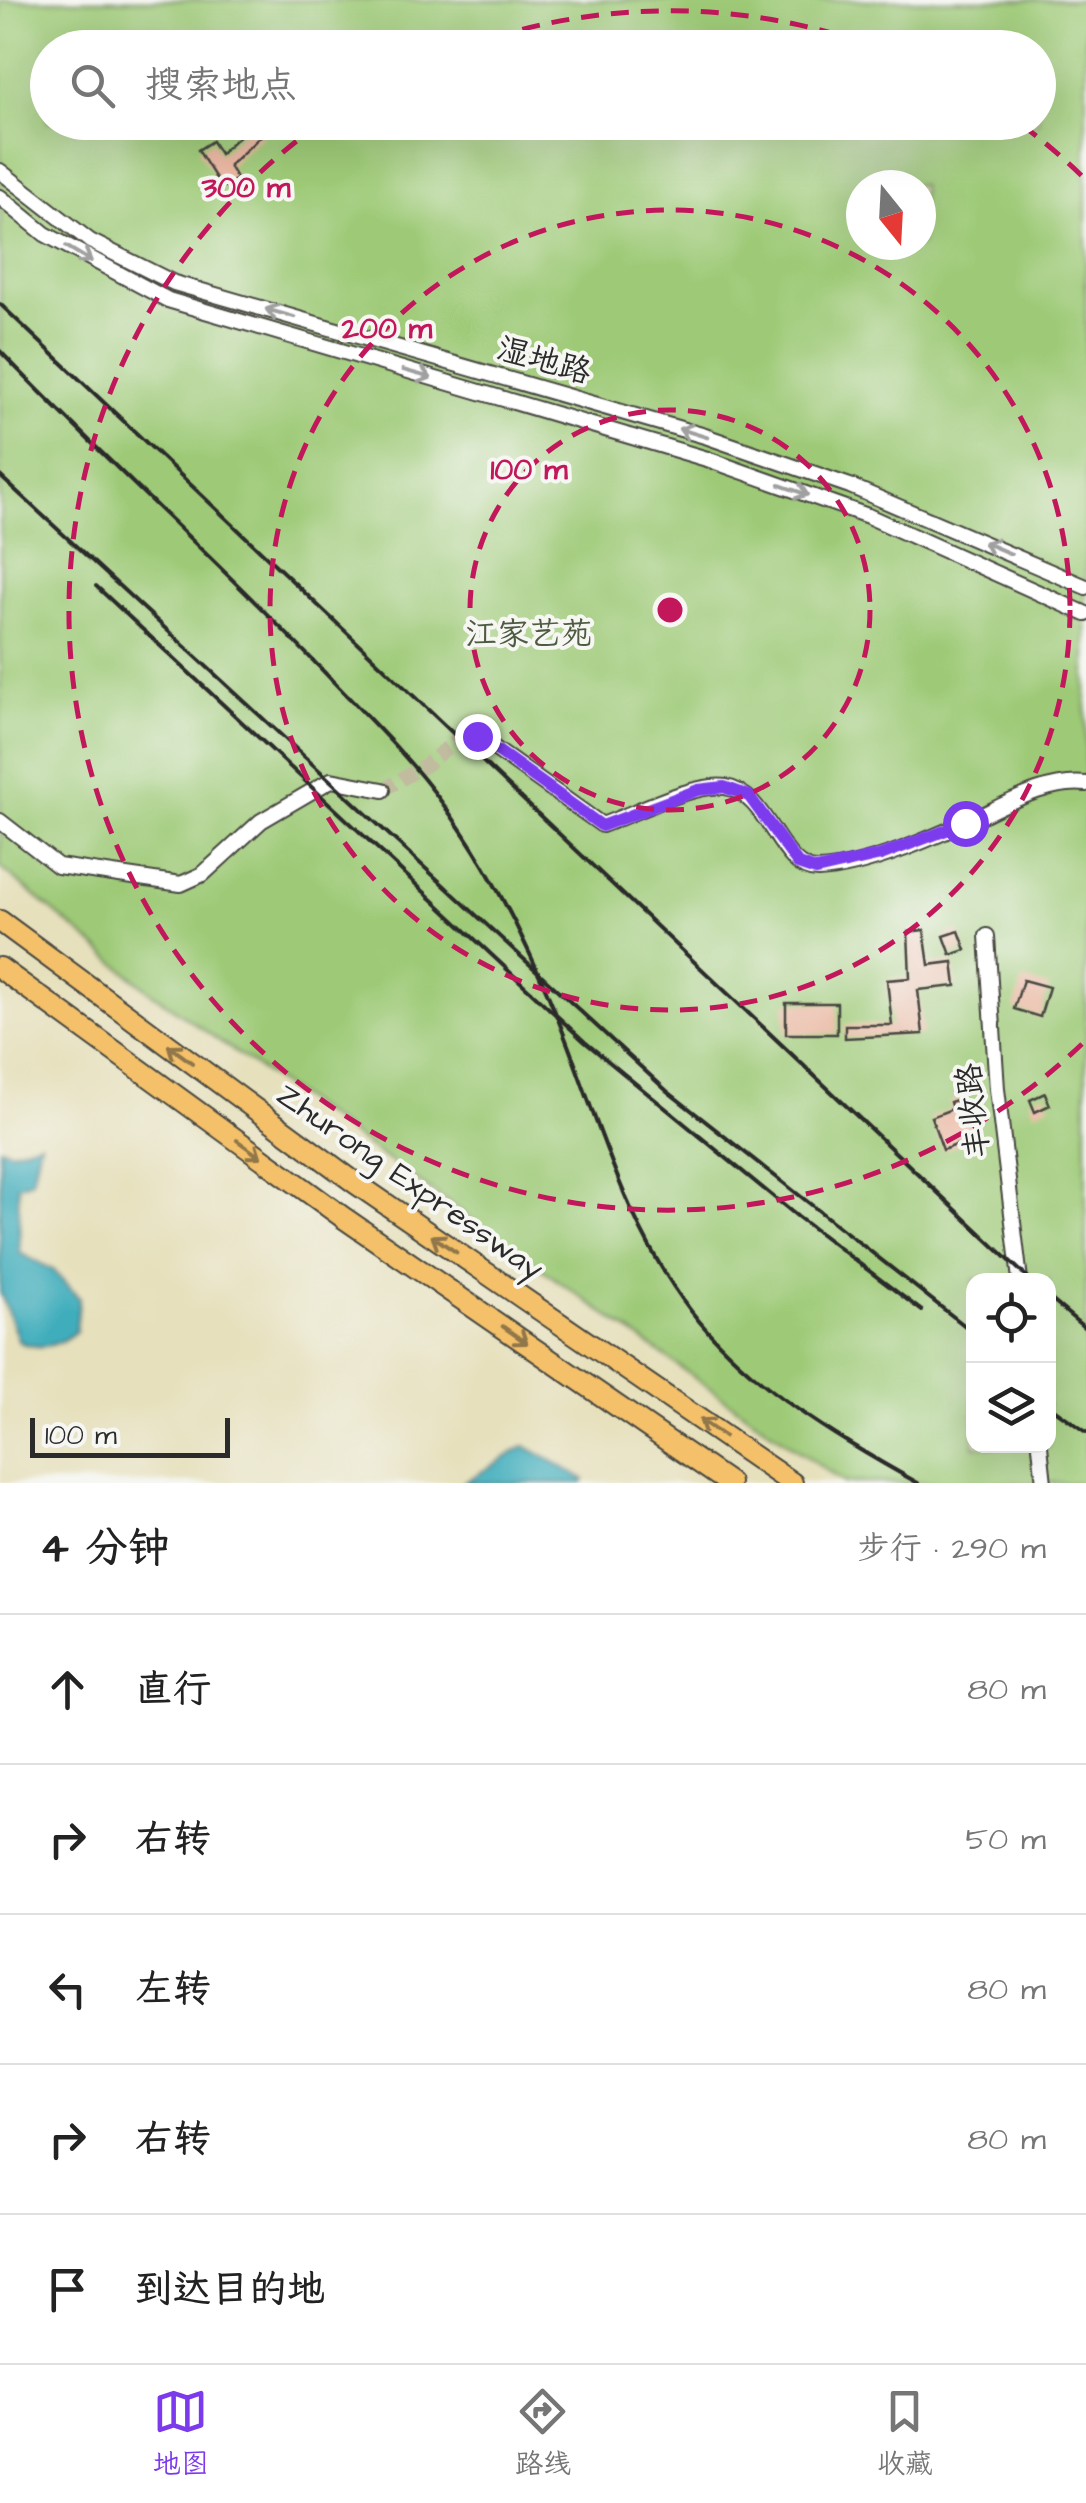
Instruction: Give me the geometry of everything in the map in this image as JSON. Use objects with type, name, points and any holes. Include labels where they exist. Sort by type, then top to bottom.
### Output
[{"type":"highway","name":"Zhurong Expressway","points":[[0,921],[354,1182],[792,1483]]},
{"type":"highway","name":"Zhurong Expressway","points":[[0,968],[344,1218],[729,1483]]},
{"type":"street","name":"湿地路","points":[[0,171],[90,241],[174,282],[705,436],[850,486],[1086,588]]},
{"type":"street","name":"湿地路","points":[[0,197],[45,234],[168,300],[706,459],[868,516],[1086,614]]},
{"type":"street","points":[[464,734],[477,736],[602,826],[698,790],[724,787],[749,796],[798,864],[816,870],[881,855],[1028,794],[1086,784]]},
{"type":"street","points":[[0,821],[58,866],[181,884],[204,874],[262,821],[331,780],[383,790]]},
{"type":"street","name":"丰收路","points":[[987,936],[998,1090],[1019,1273]]},
{"type":"street","points":[[1041,1453],[1044,1483]]},
{"type":"green space","name":"江家艺苑","points":[[0,0],[1086,0],[1086,1483],[844,1483],[153,994],[0,867]]},
{"type":"water","points":[[40,1142],[32,1180],[18,1185],[20,1253],[53,1270],[79,1298],[76,1331],[55,1344],[35,1346],[19,1342],[0,1292],[0,1147],[11,1151]]},
{"type":"water","points":[[525,1446],[584,1479],[583,1483],[463,1483]]},
{"type":"building","points":[[235,140],[257,140],[229,166],[237,179],[222,188],[198,150],[212,141],[220,154]]},
{"type":"building","points":[[924,930],[929,965],[953,962],[956,986],[918,990],[923,1034],[845,1038],[845,1025],[892,1025],[887,980],[910,978],[908,932]]},
{"type":"building","points":[[959,931],[966,950],[951,955],[944,936]]},
{"type":"building","points":[[1023,980],[1049,987],[1040,1017],[1014,1009]]},
{"type":"building","points":[[786,1003],[837,1003],[837,1034],[786,1034]]},
{"type":"building","points":[[1045,1093],[1050,1105],[1035,1112],[1030,1100]]},
{"type":"building","points":[[962,1098],[977,1137],[943,1150],[931,1117],[952,1109],[950,1102]]},
{"type":"tunnel","points":[[383,790],[427,764],[464,734]]},
{"type":"railway","points":[[0,304],[1023,1273]]},
{"type":"railway","points":[[0,351],[287,634],[402,754],[443,804],[514,920],[556,1013],[635,1216],[691,1311],[739,1363],[796,1408],[918,1483]]},
{"type":"railway","points":[[0,476],[667,1091],[966,1327]]},
{"type":"railway","points":[[96,586],[585,1042],[798,1217],[922,1311]]},
{"type":"railway","points":[[1056,1304],[1086,1329]]},
{"type":"railway","points":[[1056,1411],[1086,1432]]},
{"type":"route","points":[[477,736],[602,826],[698,790],[724,787],[749,796],[798,864],[816,870],[881,855],[965,823]]}]
